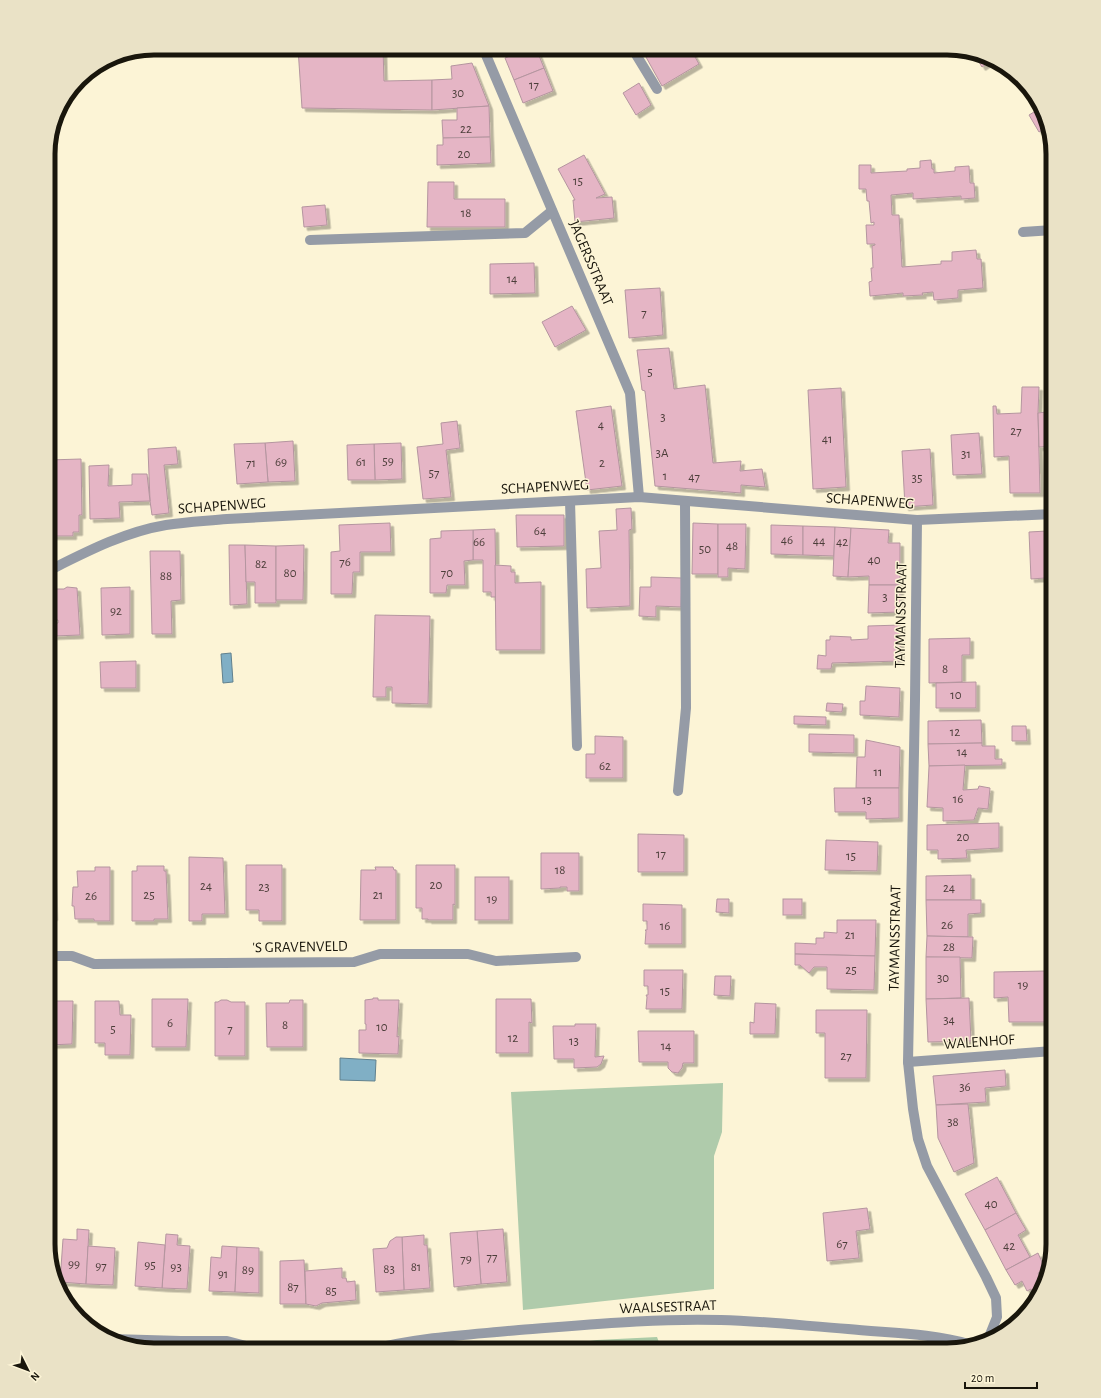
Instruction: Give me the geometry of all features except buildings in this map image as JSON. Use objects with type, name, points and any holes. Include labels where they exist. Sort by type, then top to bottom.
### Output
[{"type":"street","name":"JAGERSSTRAAT","points":[[486,55],[630,392],[639,498]]},
{"type":"street","points":[[636,55],[657,89]]},
{"type":"street","points":[[310,240],[525,233],[552,211]]},
{"type":"street","points":[[1023,232],[1046,230]]},
{"type":"street","name":"SCHAPENWEG","points":[[55,568],[98,546],[125,535],[165,525],[227,519],[639,498],[917,520],[1046,514]]},
{"type":"street","points":[[570,501],[577,746]]},
{"type":"street","points":[[678,791],[686,708],[685,502]]},
{"type":"street","name":"TAYMANSSTRAAT","points":[[917,520],[908,1062],[918,1139],[926,1166],[996,1298],[997,1317],[991,1333]]},
{"type":"street","name":"'S GRAVENVELD","points":[[55,956],[72,956],[94,964],[354,962],[380,954],[468,954],[496,961],[576,957]]},
{"type":"street","name":"WALENHOF","points":[[908,1062],[1046,1052]]},
{"type":"street","name":"WAALSESTRAAT","points":[[396,1343],[448,1336],[569,1326],[683,1320],[762,1322],[922,1336],[961,1342]]},
{"type":"street","points":[[127,1339],[227,1341],[235,1343]]},
{"type":"green space","points":[[723,1083],[722,1132],[714,1156],[714,1289],[523,1310],[511,1092]]},
{"type":"green space","points":[[657,1337],[659,1343],[575,1343],[597,1340]]},
{"type":"water","points":[[231,653],[233,682],[223,683],[221,654]]},
{"type":"water","points":[[340,1058],[376,1060],[375,1081],[340,1080]]}]
